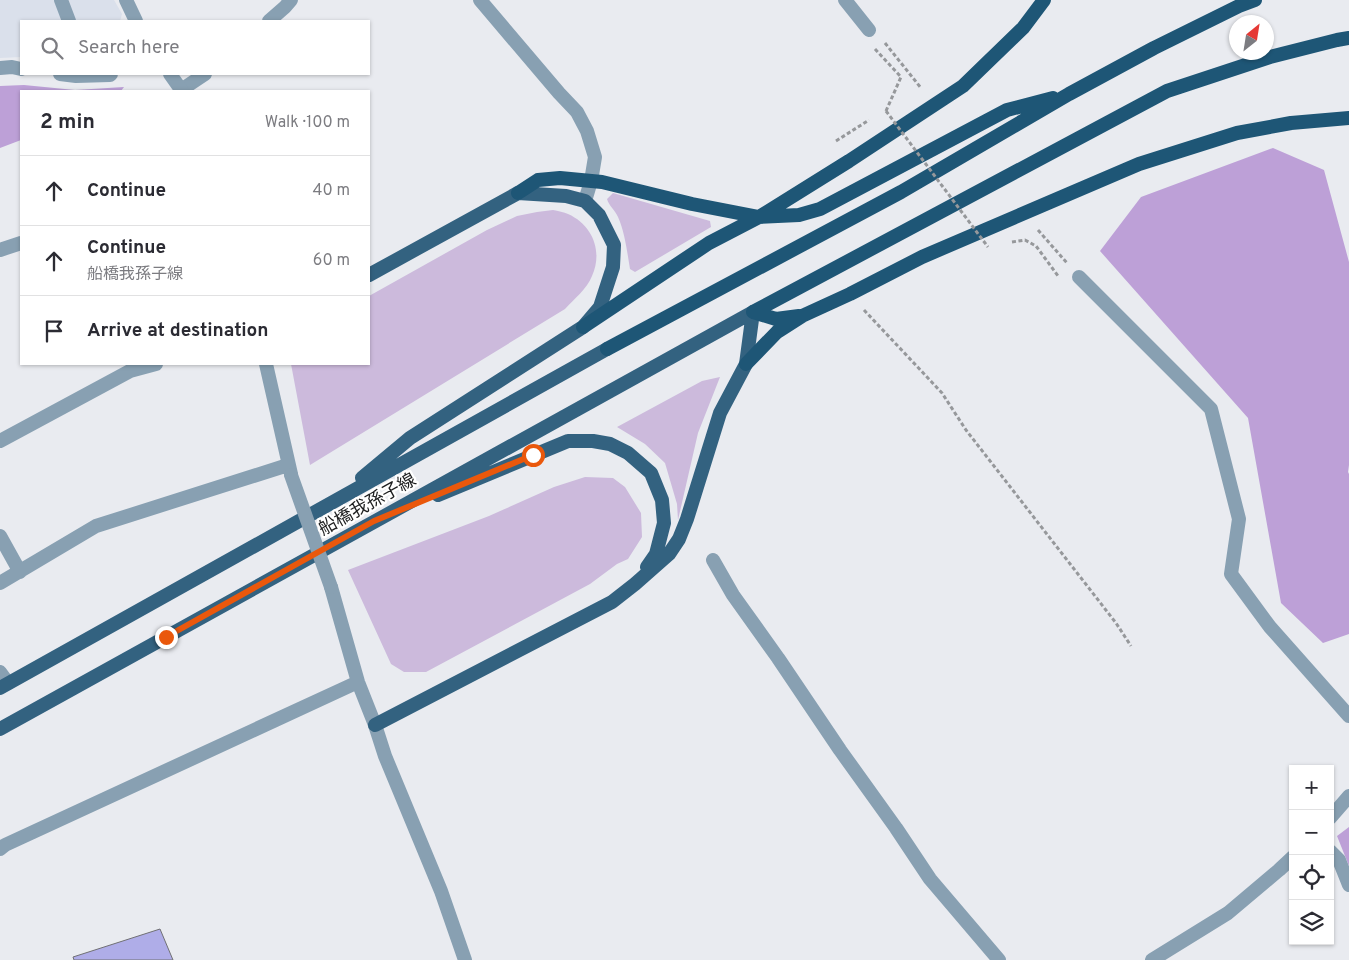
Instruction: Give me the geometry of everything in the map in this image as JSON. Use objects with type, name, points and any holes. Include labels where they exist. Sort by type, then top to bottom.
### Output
[{"type":"highway","points":[[583,327],[709,244],[759,217],[849,161],[963,86],[1023,28],[1044,0]]},
{"type":"highway","points":[[607,350],[901,192],[1070,94],[1154,48],[1255,0]]},
{"type":"highway","points":[[753,312],[1167,90],[1270,57],[1349,38]]},
{"type":"highway","points":[[518,193],[538,180],[560,178],[602,182],[692,204],[759,217],[799,215],[820,209],[1007,110],[1070,94]]},
{"type":"highway","points":[[746,364],[777,332],[802,316],[922,257],[1139,164],[1237,133],[1291,123],[1349,118]]},
{"type":"highway","points":[[753,312],[776,318],[802,316]]},
{"type":"main road","points":[[335,500],[410,438],[583,327],[600,307],[613,267],[614,245],[598,215],[585,201],[566,196],[518,193],[370,274]]},
{"type":"main road","points":[[376,725],[612,602],[669,554],[679,539],[687,519],[720,413],[746,364],[753,312]]},
{"type":"main road","name":"船橋我孫子線","points":[[0,729],[753,312]]},
{"type":"main road","name":"船橋我孫子線","points":[[3,681],[607,350]]},
{"type":"main road","points":[[374,521],[568,441],[593,441],[610,444],[628,453],[651,473],[662,500],[664,523],[656,554],[635,584]]},
{"type":"street","points":[[61,0],[69,20]]},
{"type":"street","points":[[126,0],[136,20]]},
{"type":"street","points":[[270,20],[290,0]]},
{"type":"street","points":[[480,0],[577,112],[587,131],[595,158],[591,182],[585,201]]},
{"type":"street","points":[[845,0],[869,30]]},
{"type":"street","points":[[0,68],[20,68]]},
{"type":"street","points":[[68,75],[110,75]]},
{"type":"street","points":[[171,75],[181,90]]},
{"type":"street","points":[[183,90],[204,75]]},
{"type":"street","points":[[0,250],[20,243]]},
{"type":"street","points":[[1079,277],[1211,409],[1239,518],[1231,574],[1270,626],[1349,716]]},
{"type":"street","points":[[0,440],[130,371],[152,365]]},
{"type":"street","points":[[266,365],[290,470],[331,587],[358,682],[441,890],[465,960]]},
{"type":"street","points":[[0,583],[96,526],[290,470]]},
{"type":"street","points":[[0,536],[20,572]]},
{"type":"street","points":[[713,560],[733,595],[930,879],[999,960]]},
{"type":"street","points":[[0,849],[5,845],[358,682]]},
{"type":"street","points":[[1334,813],[1349,796]]},
{"type":"street","points":[[1334,855],[1339,860],[1349,886]]},
{"type":"street","points":[[1152,960],[1228,913],[1289,860]]},
{"type":"path","points":[[869,30],[882,39],[921,88]]},
{"type":"path","points":[[874,47],[902,77],[886,111],[988,247],[997,245]]},
{"type":"path","points":[[836,141],[869,121]]},
{"type":"path","points":[[1037,230],[1079,277]]},
{"type":"path","points":[[1006,243],[1026,240],[1036,246],[1058,277]]},
{"type":"path","points":[[850,294],[942,393],[966,430],[1116,623],[1131,646]]},
{"type":"shaded area","points":[[0,0],[114,0],[122,14],[120,20],[20,20],[20,57],[0,58]]},
{"type":"shaded area","points":[[24,85],[75,90],[20,90],[20,140],[0,148],[0,86]]},
{"type":"shaded area","points":[[124,87],[122,90],[75,90]]},
{"type":"shaded area","points":[[1273,148],[1324,170],[1349,262],[1349,634],[1323,643],[1281,603],[1248,418],[1100,251],[1141,197]]},
{"type":"shaded area","points":[[613,193],[710,221],[711,227],[635,272],[630,269],[626,242],[617,215],[607,199]]},
{"type":"shaded area","points":[[553,210],[566,213],[584,225],[594,240],[596,249],[595,267],[590,281],[580,294],[565,309],[310,465],[291,365],[370,365],[370,295],[487,230],[517,216]]},
{"type":"shaded area","points":[[720,377],[698,433],[678,520],[677,504],[665,463],[645,444],[617,427],[702,381]]},
{"type":"shaded area","points":[[585,477],[613,478],[625,487],[641,513],[642,537],[628,559],[617,564],[590,584],[426,672],[404,672],[391,664],[348,570],[489,516],[554,487]]},
{"type":"shaded area","points":[[1349,827],[1349,866],[1337,836]]},
{"type":"building","points":[[160,929],[173,960],[74,960],[73,957]]},
{"type":"route","points":[[166,637],[374,521],[533,455]]}]
